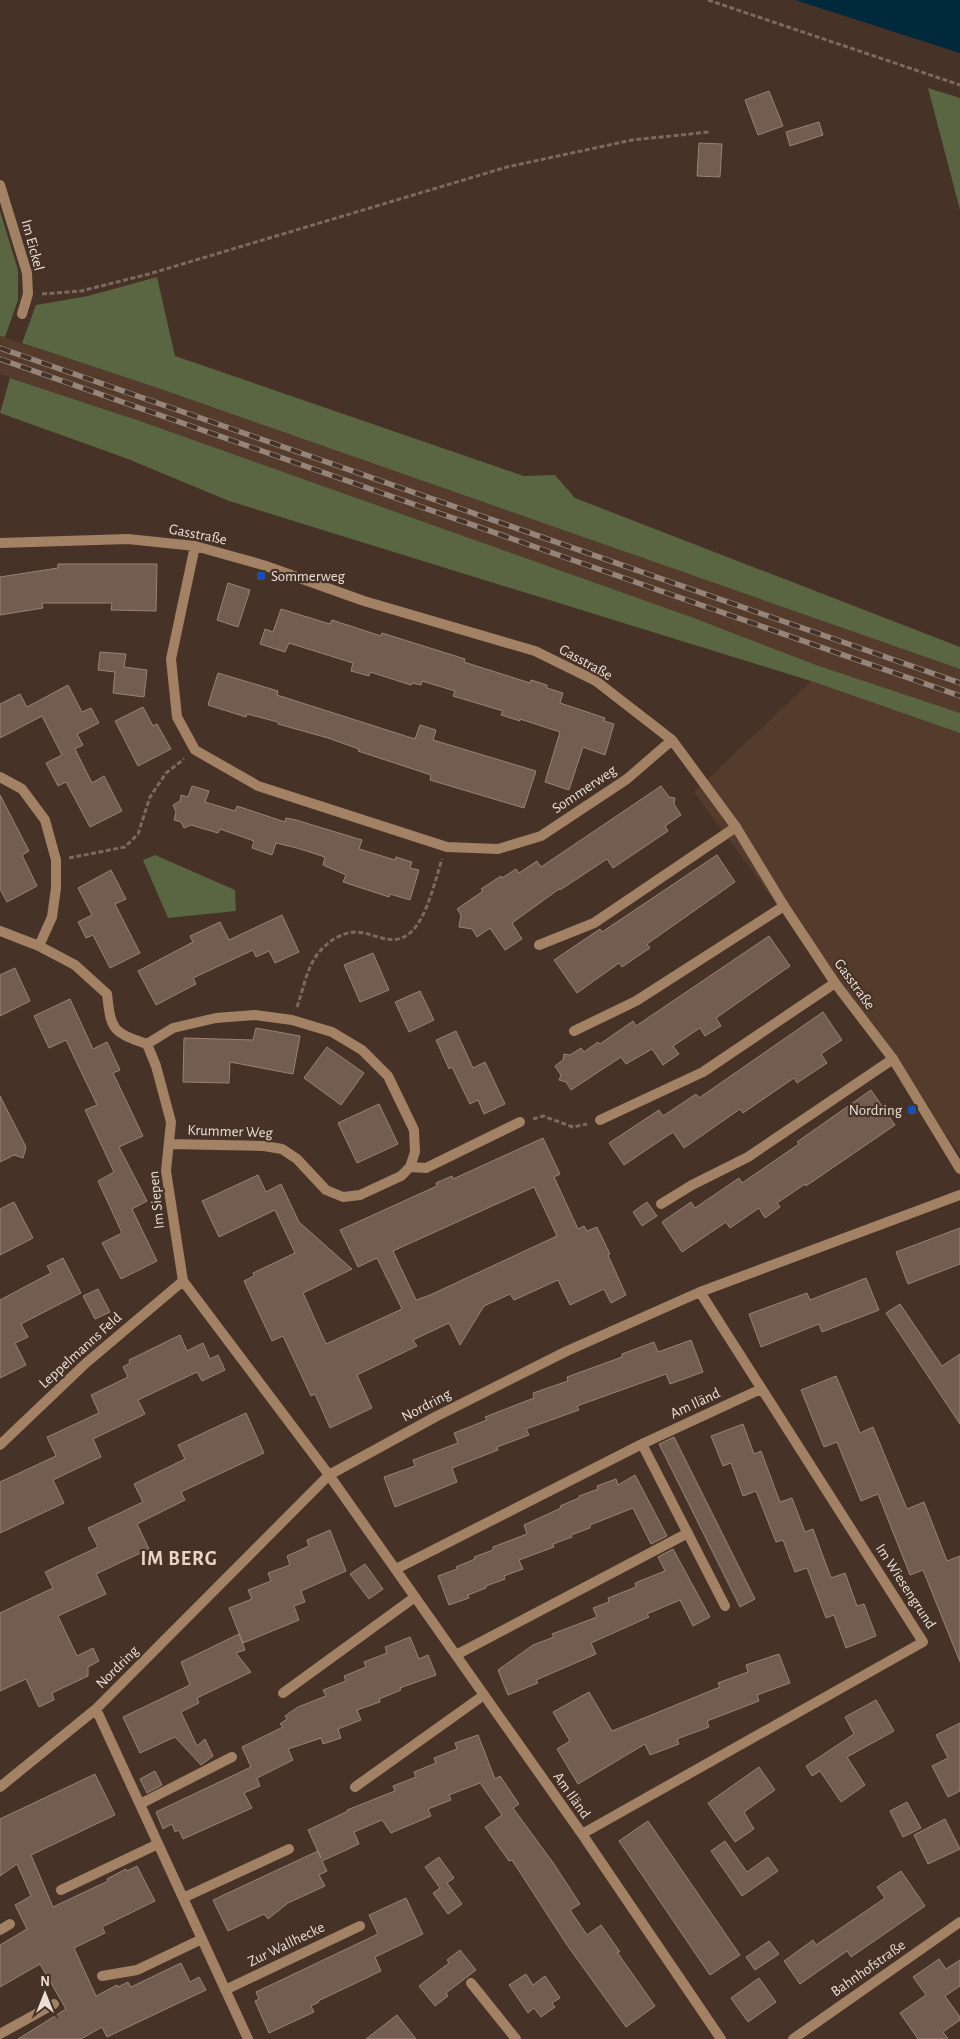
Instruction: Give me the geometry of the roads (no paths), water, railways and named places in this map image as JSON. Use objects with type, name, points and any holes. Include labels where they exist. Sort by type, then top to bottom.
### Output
[{"type":"street","name":"Im Eickel","points":[[0,185],[20,245],[27,273],[28,294],[22,314]]},
{"type":"street","name":"Gasstraße","points":[[0,542],[128,538],[195,546],[263,565],[364,601],[535,651],[596,681],[672,740],[736,827],[784,906],[835,983],[893,1059],[960,1169]]},
{"type":"street","name":"Sommerweg","points":[[195,546],[171,659],[177,717],[195,750],[258,786],[447,847],[498,849],[541,836],[627,779],[672,740]]},
{"type":"street","points":[[0,778],[22,789],[45,820],[56,860],[56,888],[52,916],[39,946]]},
{"type":"street","points":[[539,945],[594,923],[736,827]]},
{"type":"street","points":[[574,1031],[636,1001],[784,906]]},
{"type":"street","points":[[0,931],[39,946],[75,966],[107,994],[110,1021],[121,1035],[146,1044],[173,1028],[216,1018],[255,1015],[292,1020],[332,1032],[362,1050],[388,1076],[414,1130],[415,1152],[410,1167],[426,1168],[520,1122]]},
{"type":"street","points":[[600,1120],[703,1072],[835,983]]},
{"type":"street","name":"Im Siepen","points":[[146,1044],[156,1066],[171,1122],[166,1171],[183,1281],[329,1474]]},
{"type":"street","points":[[661,1204],[692,1185],[748,1157],[893,1059]]},
{"type":"street","name":"Krummer Weg","points":[[169,1144],[264,1146],[282,1149],[297,1159],[326,1190],[343,1197],[360,1195],[401,1176],[410,1167]]},
{"type":"street","name":"Nordring","points":[[0,1787],[96,1709],[329,1474],[437,1416],[567,1351],[700,1292],[960,1195]]},
{"type":"street","name":"Leppelmanns Feld","points":[[2,1439],[86,1363],[183,1281]]},
{"type":"street","name":"Im Wiesengrund","points":[[582,1834],[923,1642],[700,1292]]},
{"type":"street","name":"Am Iländ","points":[[396,1569],[642,1444],[761,1388]]},
{"type":"street","points":[[642,1444],[725,1606]]},
{"type":"street","name":"Am Iländ","points":[[329,1474],[582,1834],[721,2039]]},
{"type":"street","points":[[456,1656],[688,1533]]},
{"type":"street","points":[[283,1693],[415,1596]]},
{"type":"street","points":[[355,1788],[484,1695]]},
{"type":"street","points":[[96,1709],[248,2039]]},
{"type":"street","points":[[140,1804],[232,1757]]},
{"type":"street","points":[[61,1890],[158,1844]]},
{"type":"street","points":[[183,1898],[289,1849]]},
{"type":"street","name":"Bahnhofstraße","points":[[793,2039],[960,1922]]},
{"type":"street","points":[[0,1930],[10,1924]]},
{"type":"street","name":"Zur Wallhecke","points":[[226,1990],[360,1926]]},
{"type":"street","points":[[102,1976],[137,1970],[202,1939]]},
{"type":"street","points":[[471,1983],[516,2039]]},
{"type":"street","points":[[0,2034],[54,2004]]},
{"type":"water","points":[[795,0],[960,0],[960,53]]},
{"type":"railway","points":[[0,348],[960,683]]},
{"type":"railway","points":[[0,359],[960,696]]},
{"type":"place","name":"Sommerweg","points":[[261,576]]},
{"type":"place","name":"Nordring","points":[[912,1110]]},
{"type":"district","name":"IM BERG","points":[[179,1558]]}]
